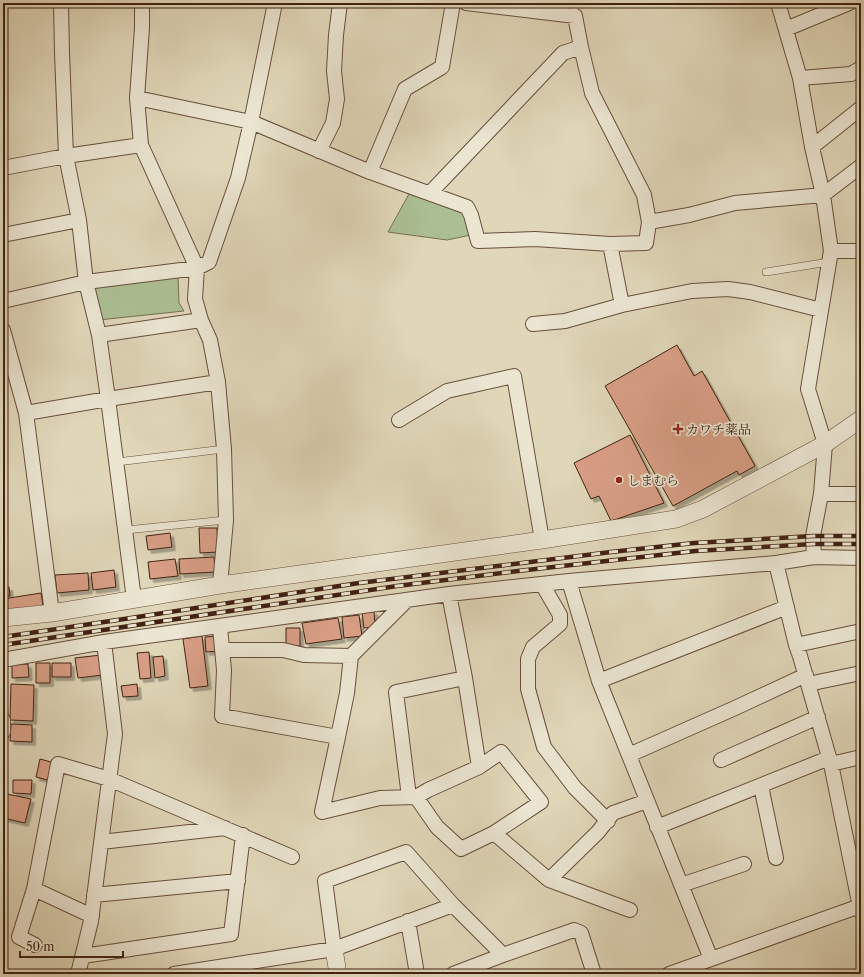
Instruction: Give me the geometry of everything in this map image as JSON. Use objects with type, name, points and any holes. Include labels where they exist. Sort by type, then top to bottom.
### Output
[{"type":"street","points":[[61,3],[66,156],[79,220],[86,282],[98,335],[108,398],[134,599]]},
{"type":"street","points":[[142,3],[142,28],[137,98],[141,145],[197,268],[195,299],[201,320],[210,340],[218,382],[224,449],[226,520],[220,585]]},
{"type":"street","points":[[3,301],[86,282],[197,268],[209,262],[238,178],[275,3]]},
{"type":"street","points":[[319,151],[332,123],[337,99],[334,71],[340,3]]},
{"type":"street","points":[[370,172],[405,89],[442,67],[453,3]]},
{"type":"street","points":[[137,98],[251,122],[370,172],[467,207],[471,215],[478,241],[535,239],[610,244],[646,243],[648,222],[644,195],[592,93],[574,9],[466,3]]},
{"type":"street","points":[[778,3],[800,78],[812,147],[823,196],[830,257],[808,389],[825,444],[821,494],[813,536],[814,557]]},
{"type":"street","points":[[786,29],[849,3]]},
{"type":"street","points":[[430,193],[563,54],[581,47]]},
{"type":"street","points":[[800,78],[851,74],[861,68]]},
{"type":"street","points":[[812,147],[861,108]]},
{"type":"street","points":[[3,168],[66,156],[141,145]]},
{"type":"street","points":[[648,222],[689,215],[735,202],[823,196],[861,166]]},
{"type":"street","points":[[3,234],[79,220]]},
{"type":"street","points":[[610,244],[622,305]]},
{"type":"street","points":[[830,257],[861,251]]},
{"type":"street","points":[[533,324],[565,321],[622,305],[692,291],[728,289],[750,292],[821,310]]},
{"type":"street","points":[[98,335],[201,320]]},
{"type":"street","points":[[3,330],[26,413],[52,613]]},
{"type":"street","points":[[399,420],[447,390],[514,376],[542,540]]},
{"type":"street","points":[[26,413],[108,398],[218,382]]},
{"type":"street","points":[[3,618],[52,613],[220,585],[542,540],[676,519],[703,509],[825,444],[861,419]]},
{"type":"street","points":[[821,494],[861,494]]},
{"type":"street","points":[[3,660],[104,642],[449,594],[569,581],[776,563],[814,557],[861,558]]},
{"type":"street","points":[[669,974],[860,909],[855,855],[818,717],[796,645],[776,563]]},
{"type":"street","points":[[569,581],[599,681],[711,959]]},
{"type":"street","points":[[542,584],[560,615],[560,624],[533,647],[528,659],[528,689],[544,747],[575,788],[608,820]]},
{"type":"street","points":[[449,594],[465,678],[479,767]]},
{"type":"street","points":[[406,600],[351,656],[347,693],[322,812],[380,798],[413,797],[479,767],[501,752],[541,802],[494,833],[462,849],[437,827],[413,797],[396,692],[465,678]]},
{"type":"street","points":[[599,681],[786,606]]},
{"type":"street","points":[[220,627],[224,670],[222,716],[338,737]]},
{"type":"street","points":[[796,645],[861,631]]},
{"type":"street","points":[[78,974],[92,916],[115,734],[104,642]]},
{"type":"street","points":[[222,650],[283,650],[304,655],[351,656]]},
{"type":"street","points":[[628,755],[735,708],[807,680],[861,673]]},
{"type":"street","points":[[721,760],[818,717]]},
{"type":"street","points":[[3,720],[3,732]]},
{"type":"street","points":[[657,827],[761,786],[830,761],[861,757]]},
{"type":"street","points":[[35,944],[19,937],[34,889],[58,764],[109,779],[292,857]]},
{"type":"street","points":[[761,786],[776,858]]},
{"type":"street","points":[[549,880],[598,832],[613,813],[647,801]]},
{"type":"street","points":[[101,842],[225,828]]},
{"type":"street","points":[[494,833],[549,880],[630,910]]},
{"type":"street","points":[[83,956],[231,934],[243,835]]},
{"type":"street","points":[[338,974],[325,881],[406,852],[453,905],[504,955]]},
{"type":"street","points":[[681,885],[744,864]]},
{"type":"street","points":[[94,895],[238,881]]},
{"type":"street","points":[[34,889],[92,916]]},
{"type":"street","points":[[174,974],[334,949],[453,905]]},
{"type":"street","points":[[408,921],[417,974]]},
{"type":"street","points":[[453,974],[574,930],[581,933],[594,974]]},
{"type":"lane","points":[[766,272],[830,257]]},
{"type":"lane","points":[[117,462],[224,449]]},
{"type":"lane","points":[[126,530],[226,520]]},
{"type":"green space","points":[[409,194],[464,210],[471,235],[447,240],[388,232]]},
{"type":"green space","points":[[178,276],[179,303],[184,311],[89,321],[85,288]]},
{"type":"building","points":[[677,345],[694,376],[702,371],[755,466],[739,475],[737,471],[673,506],[605,386]]},
{"type":"building","points":[[630,435],[664,503],[611,521],[599,496],[591,499],[574,463]]},
{"type":"building","points":[[199,528],[217,528],[218,552],[200,553]]},
{"type":"building","points":[[170,533],[172,547],[148,550],[146,536]]},
{"type":"building","points":[[214,557],[215,572],[180,574],[179,559]]},
{"type":"building","points":[[175,559],[178,576],[150,579],[148,562]]},
{"type":"building","points":[[114,570],[116,587],[93,590],[91,573]]},
{"type":"building","points":[[88,573],[89,590],[57,593],[55,575]]},
{"type":"building","points":[[3,587],[9,587],[10,596],[3,596]]},
{"type":"building","points":[[41,593],[43,606],[3,613],[3,599]]},
{"type":"building","points":[[374,611],[375,627],[364,628],[362,612]]},
{"type":"building","points":[[359,615],[362,636],[344,638],[342,617]]},
{"type":"building","points":[[338,618],[342,639],[306,644],[302,623]]},
{"type":"building","points":[[286,628],[300,628],[300,646],[286,646]]},
{"type":"building","points":[[202,636],[208,686],[190,688],[183,639]]},
{"type":"building","points":[[218,636],[219,651],[206,652],[205,637]]},
{"type":"building","points":[[149,652],[151,678],[140,679],[137,653]]},
{"type":"building","points":[[101,655],[103,675],[78,678],[75,658]]},
{"type":"building","points":[[163,656],[165,676],[155,678],[153,657]]},
{"type":"building","points":[[36,663],[50,663],[50,683],[36,683]]},
{"type":"building","points":[[52,663],[71,663],[71,677],[52,677]]},
{"type":"building","points":[[28,664],[29,677],[12,678],[12,665]]},
{"type":"building","points":[[11,684],[34,685],[33,721],[10,720]]},
{"type":"building","points":[[137,684],[138,696],[123,697],[121,686]]},
{"type":"building","points":[[11,724],[32,725],[32,742],[10,741]]},
{"type":"building","points":[[40,759],[55,763],[51,781],[36,777]]},
{"type":"building","points":[[13,780],[32,780],[31,794],[13,793]]},
{"type":"building","points":[[7,794],[31,799],[25,823],[3,818]]},
{"type":"railway","points":[[3,637],[359,583],[611,552],[694,543],[813,536],[861,536]]},
{"type":"railway","points":[[3,645],[397,586],[518,571],[695,551],[813,544],[861,544]]},
{"type":"place","name":"カワチ薬品","points":[[678,429]]},
{"type":"place","name":"しまむら","points":[[619,480]]}]
